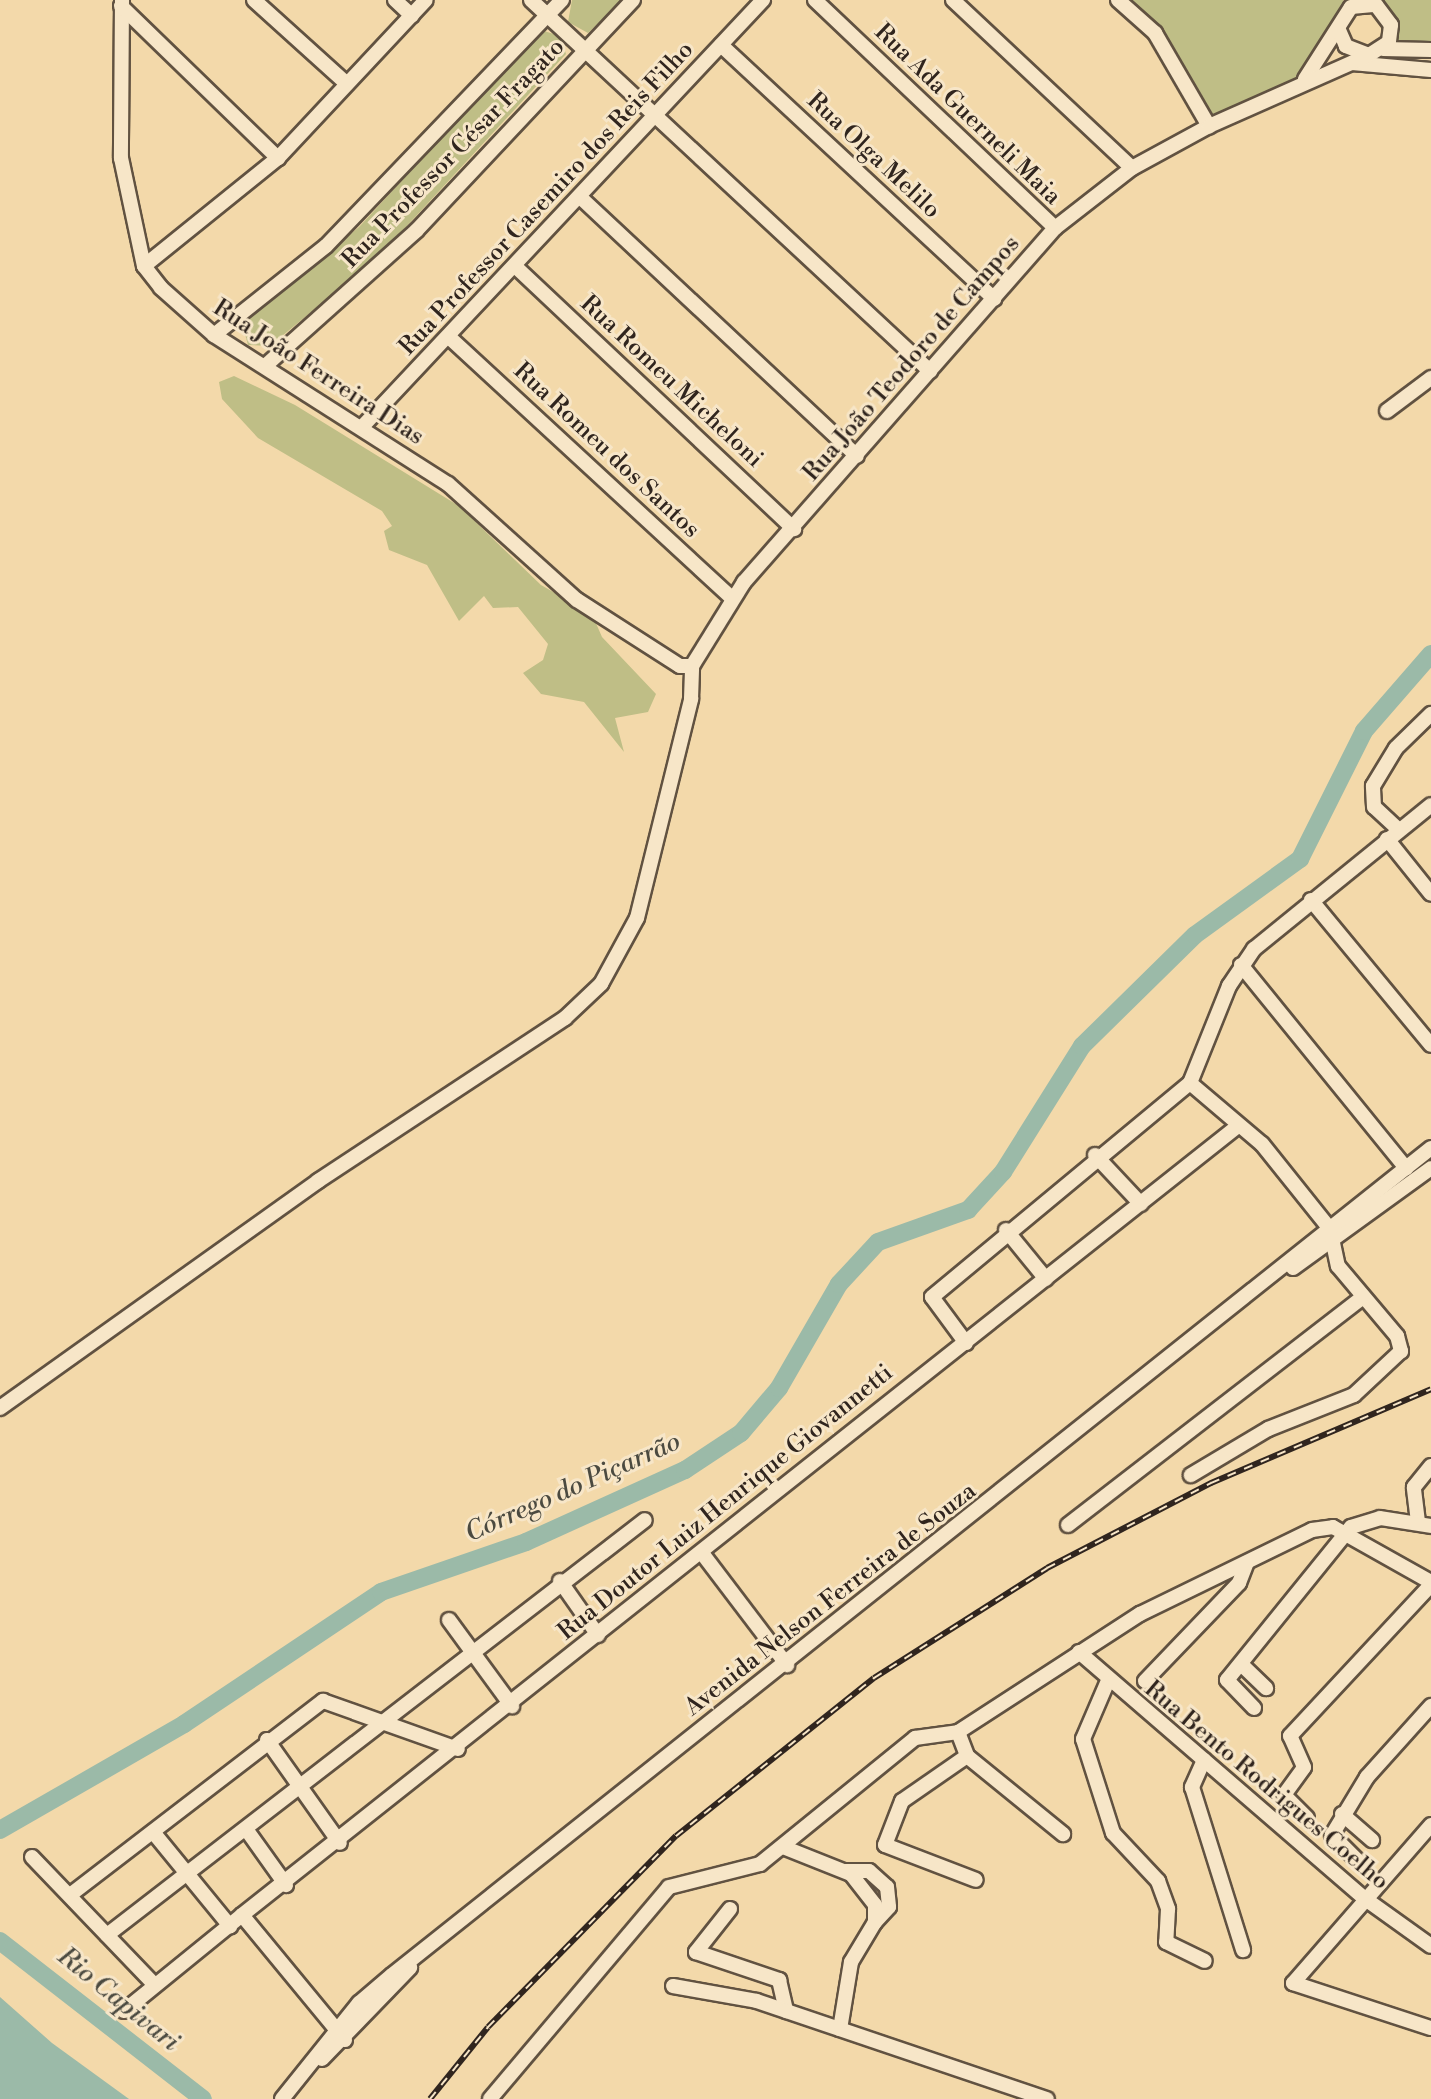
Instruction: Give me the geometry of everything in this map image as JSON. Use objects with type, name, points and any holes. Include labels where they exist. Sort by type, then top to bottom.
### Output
[{"type":"street","points":[[254,0],[347,84]]},
{"type":"street","points":[[395,0],[412,16]]},
{"type":"street","points":[[121,3],[117,123],[144,266],[278,158],[426,0]]},
{"type":"street","points":[[531,0],[930,371]]},
{"type":"street","points":[[214,335],[326,246],[562,0]]},
{"type":"street","name":"Rua Professor César Fragato","points":[[265,366],[416,231],[633,0]]},
{"type":"street","name":"Rua Professor Casemiro dos Reis Filho","points":[[362,427],[517,268],[763,0]]},
{"type":"street","name":"Rua Ada Guerneli Maia","points":[[815,0],[1055,228]]},
{"type":"street","points":[[953,0],[1132,168]]},
{"type":"street","points":[[1118,0],[1162,43],[1209,126]]},
{"type":"street","points":[[121,3],[278,158]]},
{"type":"street","points":[[1304,79],[1339,30],[1344,6],[1368,3],[1383,10],[1391,34],[1383,51]]},
{"type":"street","points":[[1339,30],[1346,46],[1383,51],[1431,50]]},
{"type":"street","name":"Rua Olga Melilo","points":[[721,45],[994,299]]},
{"type":"street","points":[[1383,51],[1396,69]]},
{"type":"street","name":"Rua João Teodoro de Campos","points":[[692,666],[732,598],[1055,228],[1132,168],[1209,126],[1304,79],[1383,51]]},
{"type":"street","points":[[1351,62],[1396,69],[1431,70]]},
{"type":"street","points":[[580,197],[857,456]]},
{"type":"street","name":"Rua João Ferreira Dias","points":[[144,266],[214,335],[448,484],[577,600],[680,666],[692,666]]},
{"type":"street","name":"Rua Romeu Micheloni","points":[[517,268],[794,529]]},
{"type":"street","name":"Rua Romeu dos Santos","points":[[450,338],[732,598]]},
{"type":"street","points":[[1387,411],[1431,378]]},
{"type":"street","points":[[0,1408],[318,1181],[565,1018],[601,984],[637,918],[691,699],[692,666]]},
{"type":"street","points":[[1431,714],[1396,748],[1373,786],[1374,807],[1431,894]]},
{"type":"street","points":[[966,1343],[933,1304],[938,1290],[1095,1155],[1190,1083],[1241,965],[1311,900],[1431,805]]},
{"type":"street","points":[[1311,900],[1431,1045]]},
{"type":"street","points":[[1241,965],[1406,1168]]},
{"type":"street","points":[[1190,1083],[1262,1144],[1332,1236],[1338,1266],[1397,1336],[1394,1363],[1354,1395],[1268,1429],[1191,1475]]},
{"type":"street","name":"Rua Doutor Luiz Henrique Giovannetti","points":[[124,2011],[242,1915],[340,1843],[1238,1126]]},
{"type":"street","name":"Avenida Nelson Ferreira de Souza","points":[[1332,1236],[1431,1148]]},
{"type":"street","points":[[1095,1155],[1141,1204]]},
{"type":"street","name":"Avenida Nelson Ferreira de Souza","points":[[289,2093],[341,2034],[419,1956],[1272,1281],[1332,1236],[1429,1174]]},
{"type":"street","points":[[1006,1230],[1046,1279]]},
{"type":"street","points":[[1068,1525],[1363,1297]]},
{"type":"street","points":[[1254,1708],[1227,1680],[1346,1534],[1380,1518],[1425,1524],[1414,1487],[1431,1466]]},
{"type":"street","points":[[107,1935],[301,1788],[560,1581],[645,1520]]},
{"type":"street","points":[[490,2099],[669,1887],[692,1876],[730,1875],[783,1847],[915,1738],[958,1732],[1079,1652],[1312,1530],[1346,1534],[1431,1583],[1290,1736],[1304,1767],[1284,1795],[1307,1818]]},
{"type":"street","points":[[702,1553],[787,1665]]},
{"type":"street","points":[[1145,1681],[1239,1583],[1247,1562]]},
{"type":"street","points":[[560,1581],[598,1635]]},
{"type":"street","points":[[449,1620],[512,1706]]},
{"type":"street","name":"Rua Bento Rodrigues Coelho","points":[[1079,1652],[1107,1683],[1204,1760],[1364,1898],[1431,1946]]},
{"type":"street","points":[[1241,1664],[1266,1688]]},
{"type":"street","points":[[1107,1683],[1083,1739],[1113,1833],[1158,1881],[1168,1909],[1166,1942],[1205,1961]]},
{"type":"street","points":[[70,1895],[267,1740],[328,1700],[458,1749]]},
{"type":"street","points":[[1360,1863],[1332,1835],[1342,1814],[1431,1706]]},
{"type":"street","points":[[958,1732],[967,1756],[1063,1834]]},
{"type":"street","points":[[267,1740],[340,1843]]},
{"type":"street","points":[[967,1756],[902,1801],[885,1845],[976,1880]]},
{"type":"street","points":[[1204,1760],[1192,1787],[1243,1950]]},
{"type":"street","points":[[1342,1814],[1372,1840]]},
{"type":"street","points":[[246,1829],[286,1885]]},
{"type":"street","points":[[153,1832],[230,1926]]},
{"type":"street","points":[[1428,1834],[1364,1898],[1293,1983],[1431,2028]]},
{"type":"street","points":[[783,1847],[845,1871],[871,1898],[875,1922],[851,1962],[840,2029]]},
{"type":"street","points":[[32,1857],[154,1984]]},
{"type":"street","points":[[730,1909],[696,1952],[779,1980],[786,2011]]},
{"type":"street","points":[[242,1915],[341,2034]]},
{"type":"street","points":[[673,1986],[786,2011],[1047,2099]]},
{"type":"shaded area","points":[[572,0],[623,0],[588,33],[568,22]]},
{"type":"shaded area","points":[[1118,0],[1343,0],[1345,13],[1304,79],[1209,126],[1162,43]]},
{"type":"shaded area","points":[[1350,0],[1431,0],[1431,50],[1385,47],[1383,10],[1351,7]]},
{"type":"shaded area","points":[[541,30],[560,36],[566,54],[380,255],[270,346],[248,345],[242,323],[359,227]]},
{"type":"shaded area","points":[[234,376],[295,405],[459,506],[541,585],[592,614],[602,637],[656,694],[648,712],[615,718],[624,752],[584,702],[541,694],[523,673],[543,660],[548,644],[518,607],[493,608],[484,596],[459,621],[427,565],[389,550],[384,531],[392,526],[382,511],[258,438],[222,399],[219,382]]},
{"type":"shaded area","points":[[0,1997],[52,2043],[129,2099],[0,2099]]},
{"type":"waterway","name":"Córrego do Piçarrão","points":[[0,1830],[184,1724],[381,1592],[526,1542],[685,1470],[741,1433],[779,1388],[839,1284],[878,1242],[968,1210],[1003,1172],[1082,1046],[1195,935],[1300,859],[1364,731],[1431,654]]},
{"type":"waterway","name":"Rio Capivari","points":[[0,1941],[203,2099]]},
{"type":"railway","points":[[430,2099],[488,2027],[676,1836],[874,1678],[1047,1568],[1211,1483],[1431,1389]]}]
